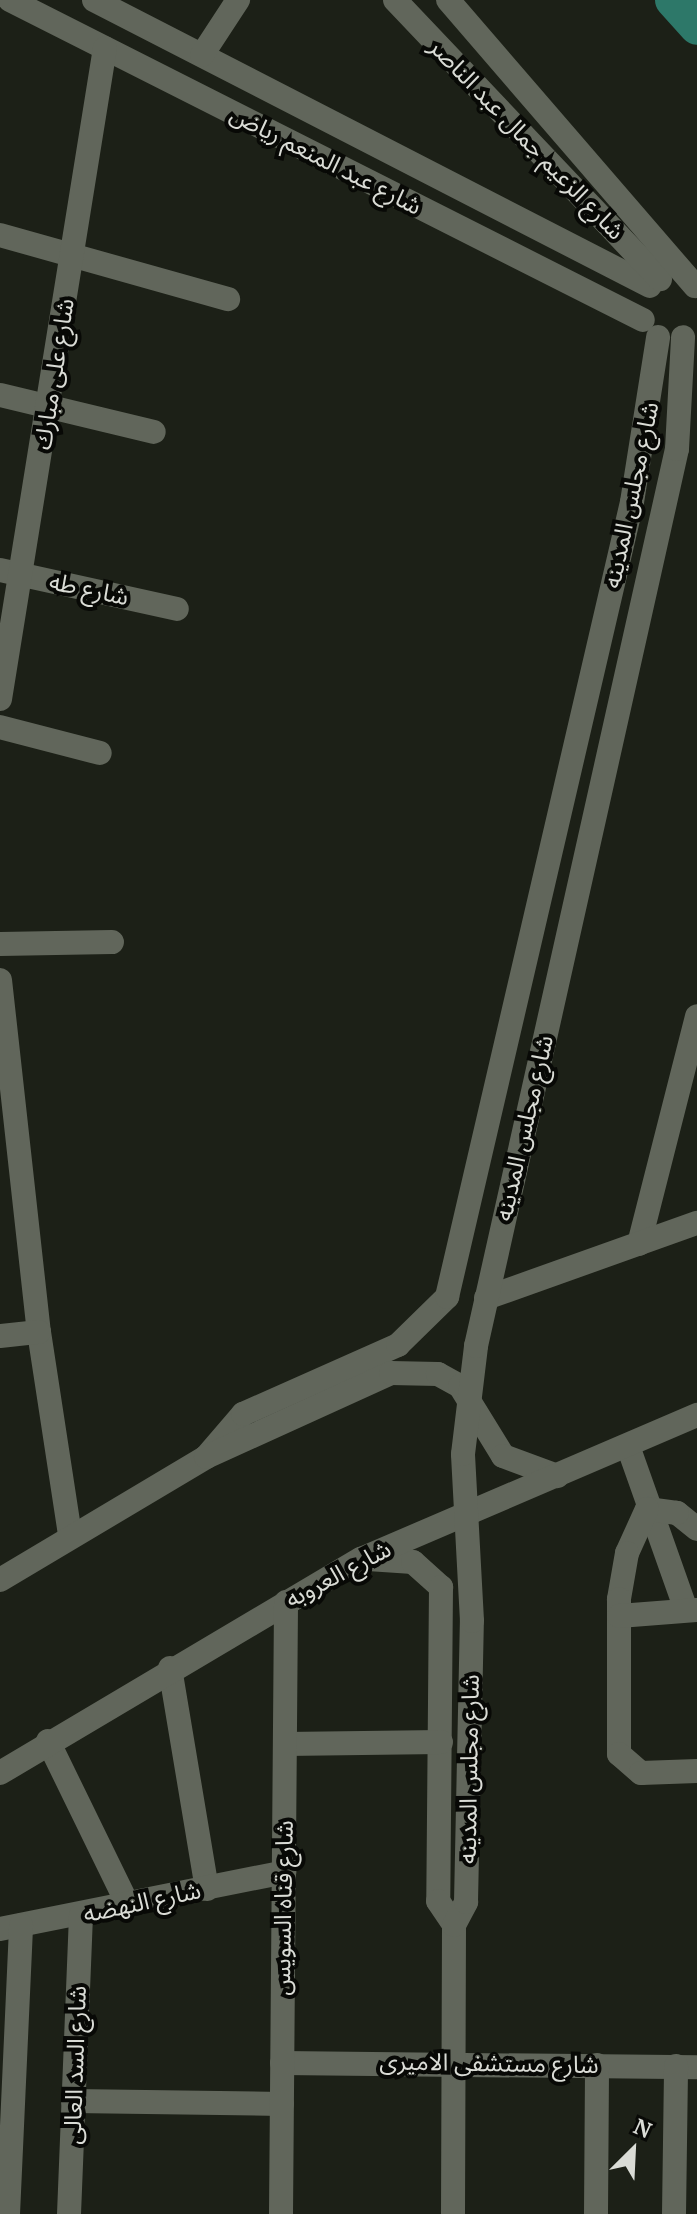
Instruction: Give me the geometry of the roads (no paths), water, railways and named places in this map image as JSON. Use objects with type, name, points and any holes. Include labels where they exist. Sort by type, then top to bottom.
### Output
[{"type":"street","name":"شارع عبد المنعم رياض","points":[[10,0],[650,328]]},
{"type":"street","name":"شارع عبد المنعم رياض","points":[[94,0],[655,282],[696,288]]},
{"type":"street","points":[[202,55],[238,0]]},
{"type":"street","name":"شارع الزعيم جمال عبد الناصر","points":[[395,0],[655,282]]},
{"type":"street","name":"شارع الزعيم جمال عبد الناصر","points":[[448,0],[696,288]]},
{"type":"street","name":"شارع على مبارك","points":[[0,699],[11,572],[48,406],[105,48]]},
{"type":"street","points":[[0,235],[72,258],[228,299]]},
{"type":"street","name":"شارع مجلس المدينه","points":[[206,1457],[243,1414],[398,1345],[447,1297],[632,502],[655,282]]},
{"type":"street","points":[[650,328],[693,332]]},
{"type":"street","name":"شارع مجلس المدينه","points":[[453,2214],[454,1925],[467,1886],[472,1621],[464,1510],[469,1399],[486,1298],[677,449],[693,332]]},
{"type":"street","points":[[0,395],[154,432]]},
{"type":"street","name":"شارع طه","points":[[11,572],[177,609]]},
{"type":"street","points":[[0,727],[100,753]]},
{"type":"street","points":[[0,944],[112,942]]},
{"type":"street","points":[[0,980],[39,1332],[70,1534]]},
{"type":"street","points":[[639,1244],[697,1016]]},
{"type":"street","points":[[486,1298],[697,1223]]},
{"type":"street","points":[[0,1336],[39,1332]]},
{"type":"street","points":[[0,1580],[70,1534],[206,1457],[391,1373],[438,1374],[469,1399],[503,1456],[558,1477]]},
{"type":"street","name":"شارع العروبه","points":[[0,1773],[170,1668],[361,1559],[464,1510],[558,1477],[697,1415]]},
{"type":"street","points":[[619,1616],[692,1610],[647,1509],[628,1446]]},
{"type":"street","points":[[647,1509],[677,1513],[697,1529]]},
{"type":"street","points":[[647,1509],[621,1573],[619,1616],[623,1764],[641,1773],[697,1771]]},
{"type":"street","name":"شارع مجلس المدينه","points":[[361,1559],[413,1562],[441,1587],[438,1901],[454,1925]]},
{"type":"street","name":"شارع قناه السويس","points":[[281,2214],[286,1602]]},
{"type":"street","points":[[170,1668],[207,1889]]},
{"type":"street","points":[[48,1741],[128,1905]]},
{"type":"street","points":[[285,1744],[441,1742]]},
{"type":"street","name":"شارع النهضه","points":[[11,1927],[284,1872]]},
{"type":"street","name":"شارع السد العالى","points":[[69,2214],[81,1915]]},
{"type":"street","points":[[8,2214],[11,1927]]},
{"type":"street","name":"شارع مستشفى الاميرى","points":[[282,2063],[454,2061],[687,2066]]},
{"type":"street","points":[[596,2214],[597,2065]]},
{"type":"street","points":[[674,2214],[687,2066]]},
{"type":"street","points":[[73,2101],[282,2104]]},
{"type":"waterway","points":[[673,0],[697,27]]}]
